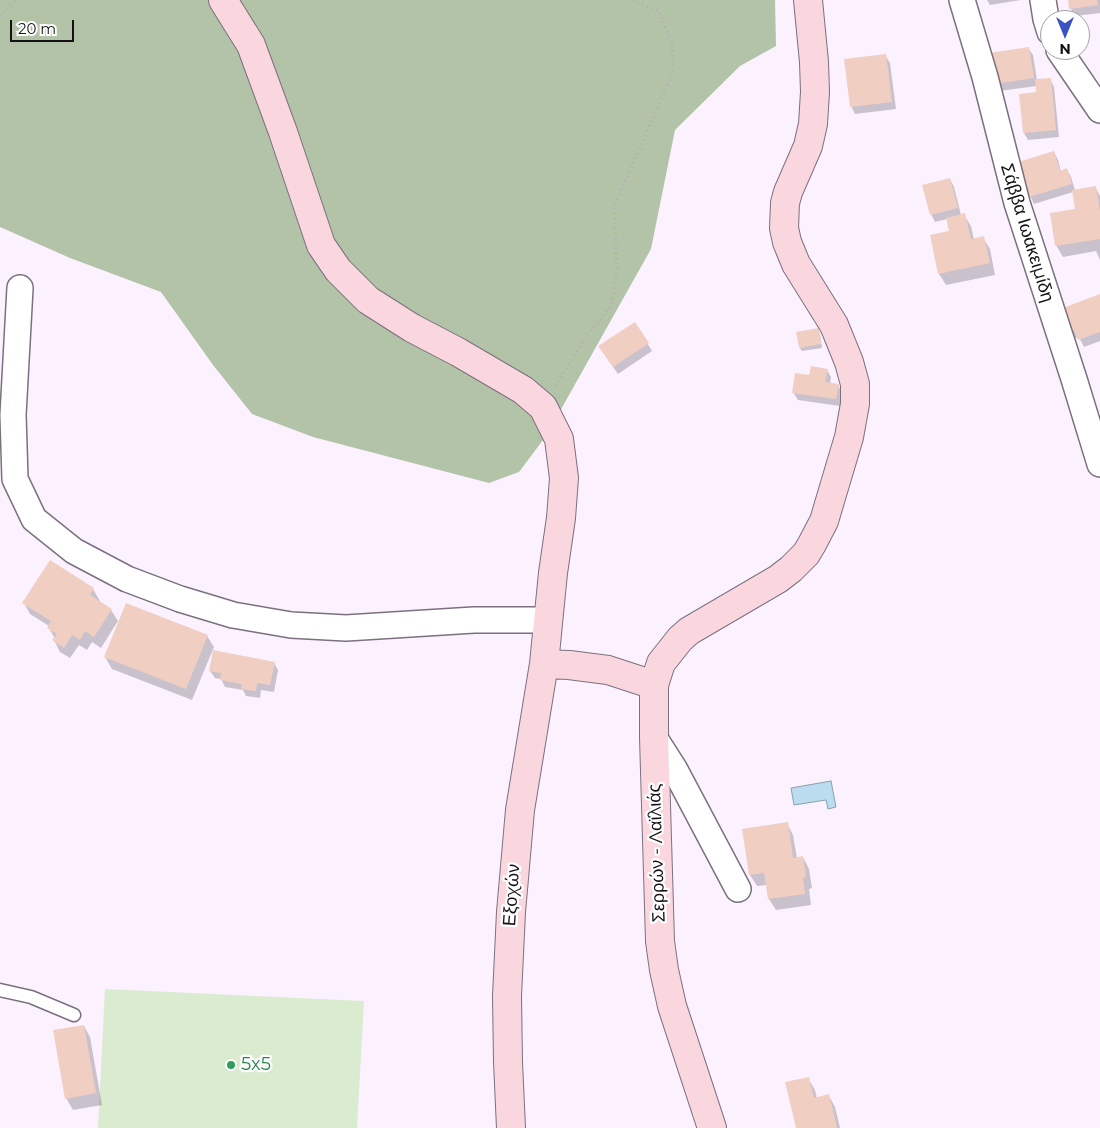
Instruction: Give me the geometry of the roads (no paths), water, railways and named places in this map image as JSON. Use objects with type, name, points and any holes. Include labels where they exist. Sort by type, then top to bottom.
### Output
[{"type":"main road","name":"Εξοχών","points":[[223,0],[251,46],[283,132],[320,245],[338,270],[368,300],[412,328],[523,390],[543,407],[559,439],[564,478],[561,518],[547,620],[544,664],[520,810],[511,912],[507,996],[511,1128]]},
{"type":"main road","name":"Σερρών - Λαϊλιάς","points":[[712,1128],[672,1006],[660,941],[654,685],[661,663],[680,639],[695,628],[778,579],[806,554],[824,521],[849,437],[855,395],[849,362],[834,326],[796,264],[787,242],[784,228],[785,203],[788,192],[808,146],[813,124],[814,62],[808,0]]},
{"type":"main road","points":[[544,664],[608,670],[654,685]]},
{"type":"street","name":"Σάββα Ιωακειμίδη","points":[[962,0],[985,77],[1017,203],[1100,464]]},
{"type":"street","points":[[1066,60],[1100,110]]},
{"type":"street","points":[[20,288],[13,416],[15,479],[34,519],[74,551],[127,579],[180,599],[233,615],[291,625],[346,628],[474,620],[547,620]]},
{"type":"street","points":[[654,737],[675,770],[738,889]]},
{"type":"lane","points":[[0,990],[31,998],[74,1015]]},
{"type":"water","points":[[831,781],[836,807],[828,809],[826,800],[794,805],[791,788]]},
{"type":"place","name":"5x5","points":[[231,1065]]}]
